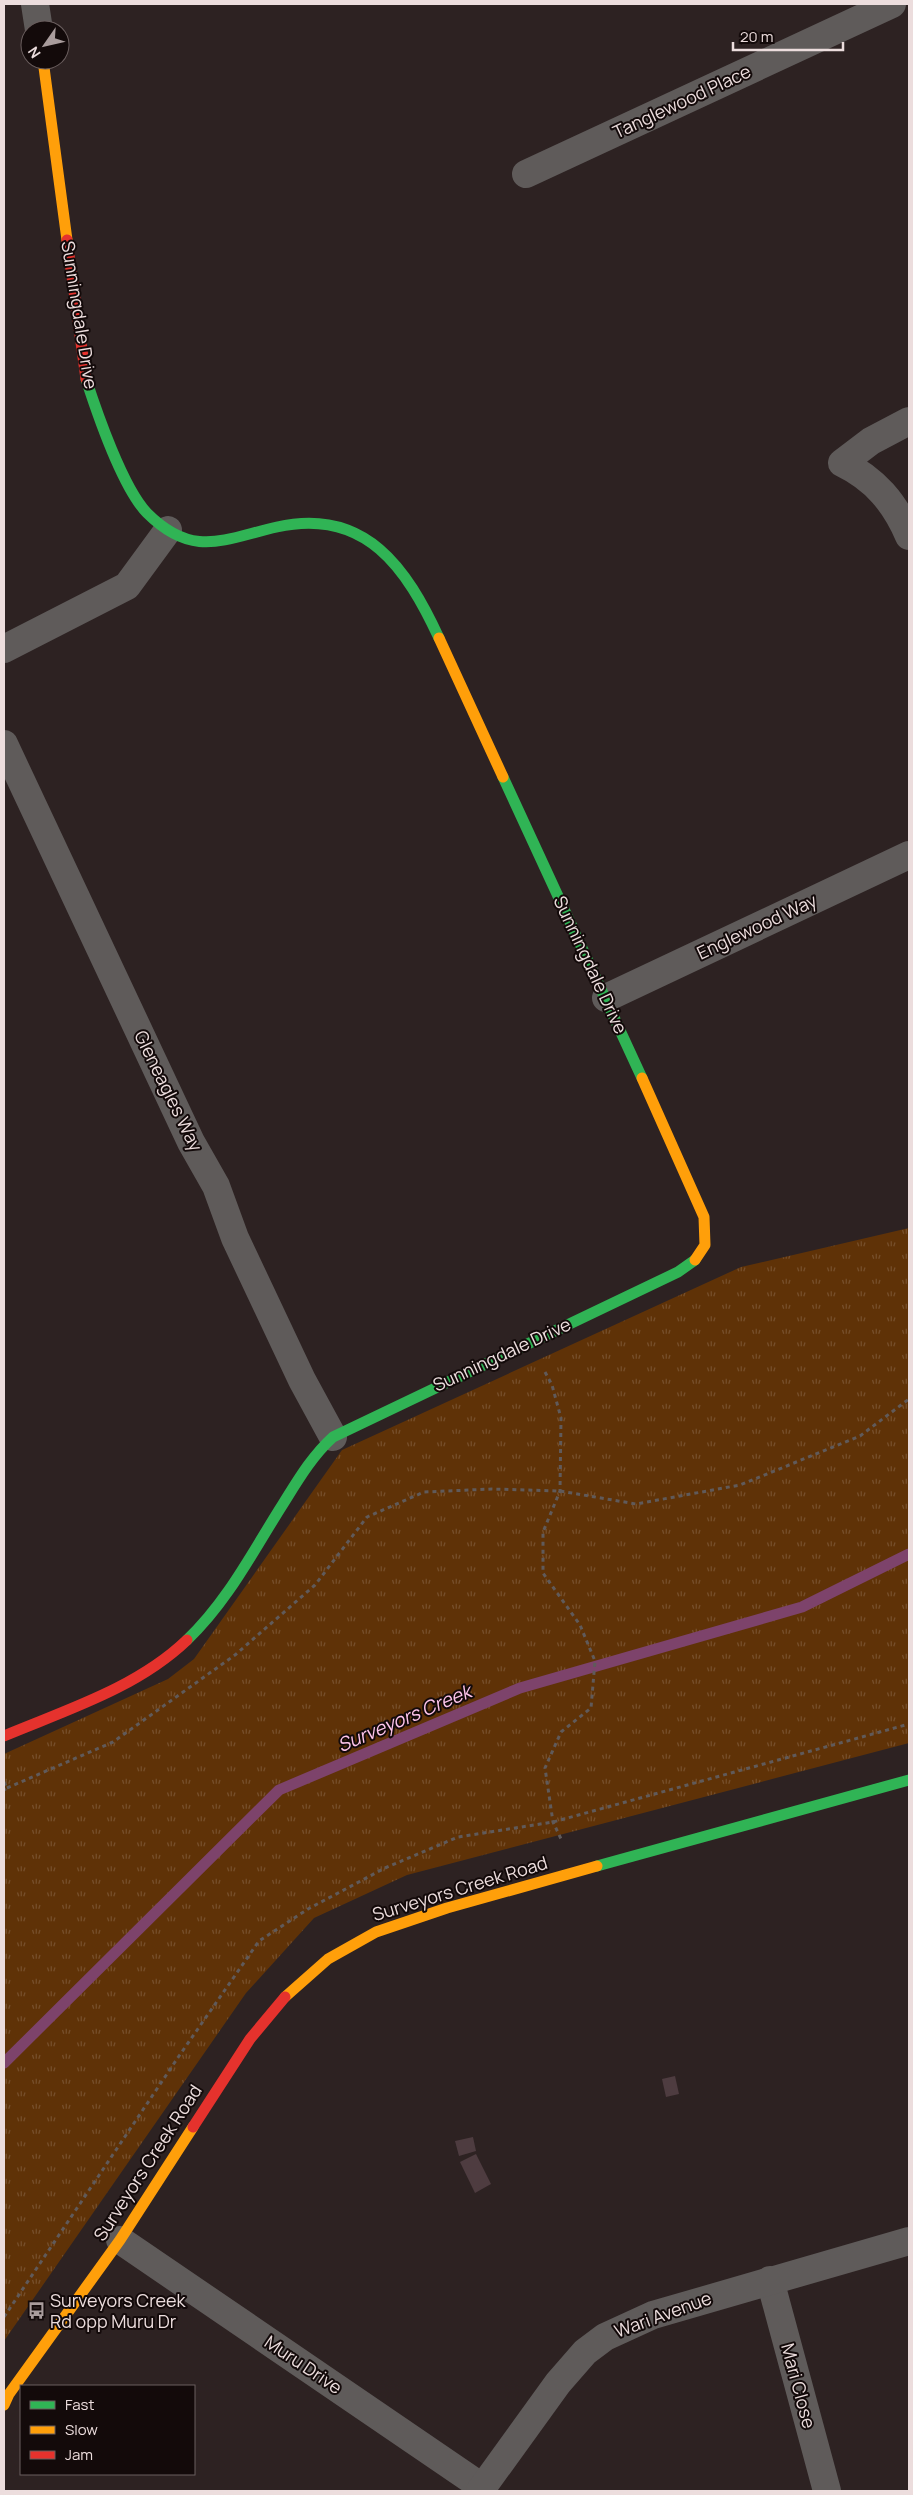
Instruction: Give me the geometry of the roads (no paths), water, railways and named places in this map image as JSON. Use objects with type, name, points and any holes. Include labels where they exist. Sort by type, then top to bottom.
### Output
[{"type":"street","points":[[36,4],[38,20]]},
{"type":"street","name":"Tanglewood Place","points":[[526,174],[892,4]]},
{"type":"street","name":"Sunningdale Drive","points":[[4,1736],[137,1677],[169,1657],[185,1644],[225,1597],[308,1462],[333,1437],[683,1270],[696,1259],[706,1243],[708,1232],[701,1206],[606,998],[422,604],[396,563],[382,551],[359,537],[342,530],[319,525],[286,524],[238,540],[214,544],[185,538],[168,530],[147,513],[137,500],[98,415],[86,378],[44,70]]},
{"type":"street","points":[[909,421],[871,441],[842,463],[869,478],[888,498],[901,518],[909,536]]},
{"type":"street","points":[[4,649],[127,586],[168,530]]},
{"type":"street","name":"Gleneagles Way","points":[[4,744],[191,1142],[216,1186],[235,1238],[302,1380],[333,1437]]},
{"type":"street","name":"Englewood Way","points":[[606,998],[909,855]]},
{"type":"street","name":"Surveyors Creek Road","points":[[4,2405],[9,2394],[120,2240],[250,2039],[283,1999],[328,1959],[376,1932],[447,1908],[909,1780]]},
{"type":"street","name":"Muru Drive","points":[[120,2240],[481,2489]]},
{"type":"street","name":"Wari Avenue","points":[[481,2489],[558,2383],[585,2352],[605,2337],[653,2315],[909,2241]]},
{"type":"street","name":"Mari Close","points":[[770,2280],[827,2491]]},
{"type":"waterway","name":"Surveyors Creek","points":[[4,2063],[279,1790],[520,1688],[802,1607],[909,1554]]},
{"type":"place","name":"Surveyors Creek Rd opp Muru Dr","points":[[36,2311]]}]
